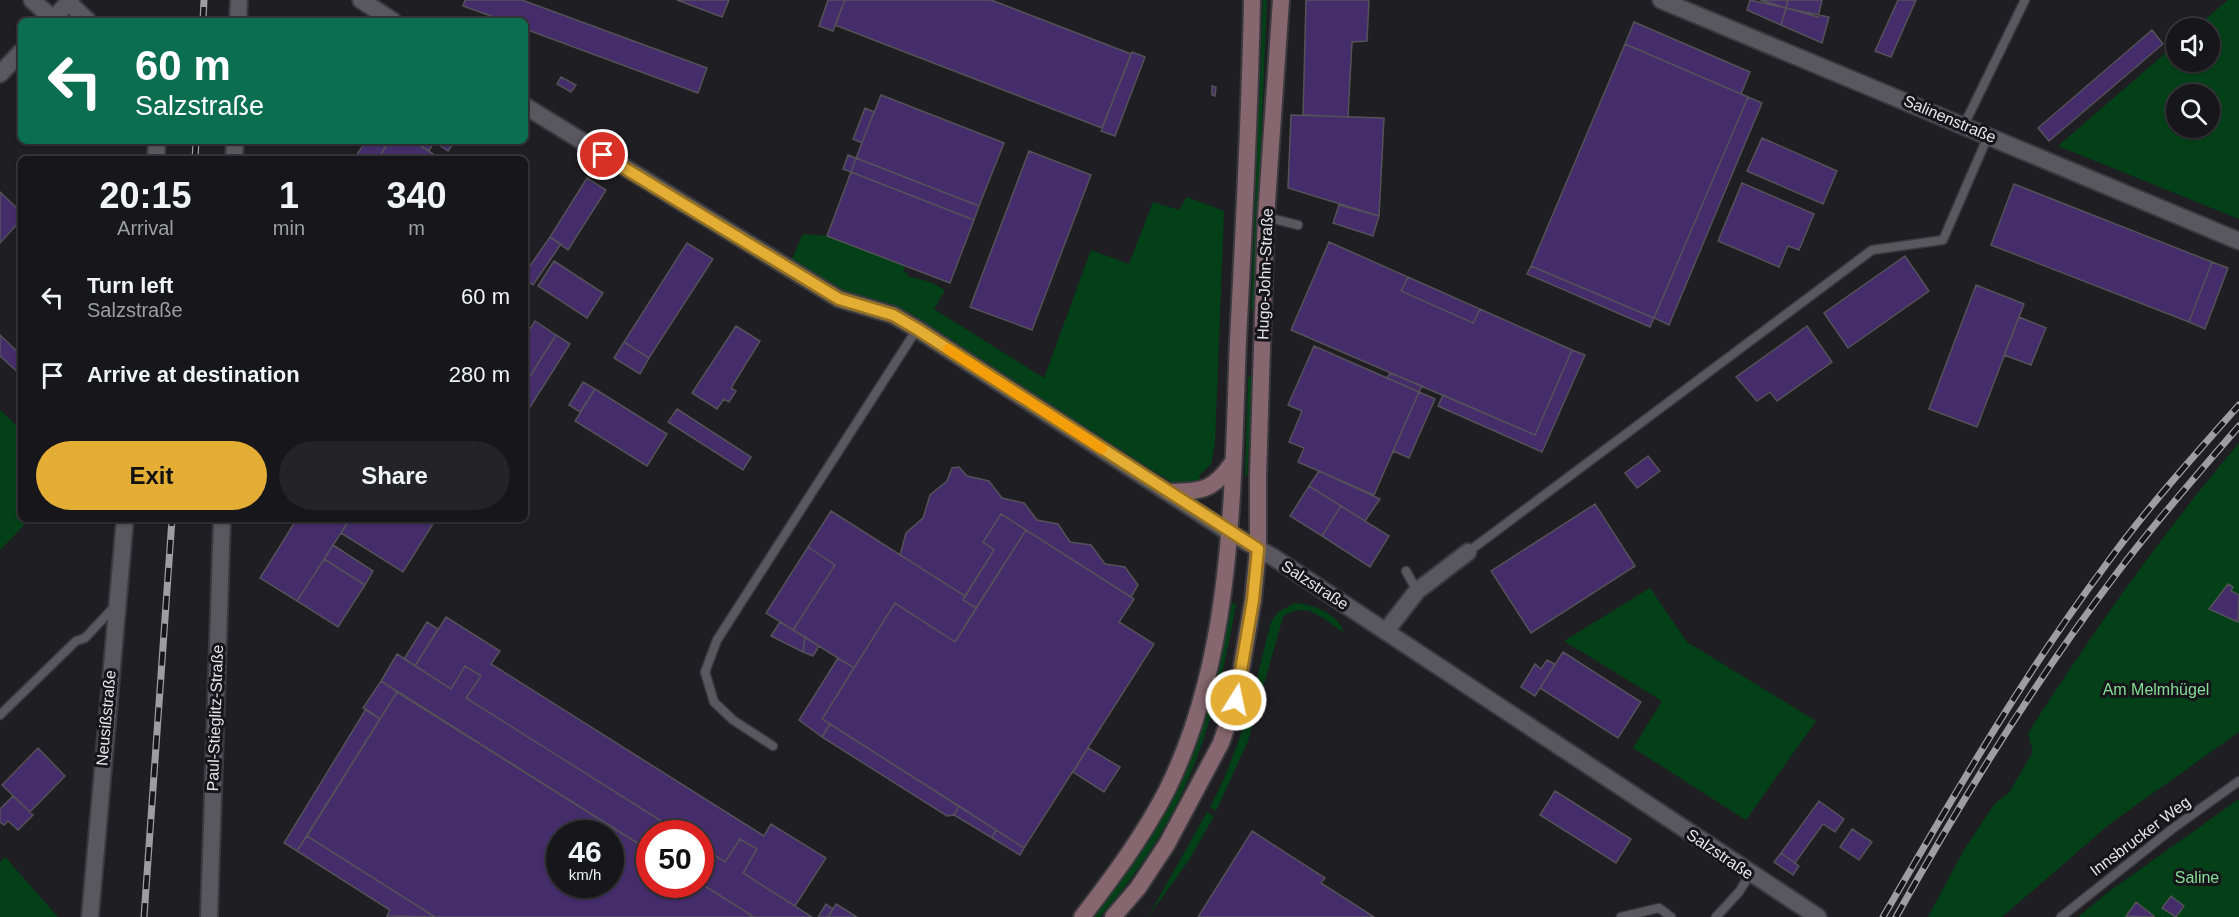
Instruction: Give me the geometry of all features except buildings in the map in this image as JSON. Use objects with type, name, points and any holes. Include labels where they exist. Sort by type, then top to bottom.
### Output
[{"type":"main road","name":"Hugo-John-Straße","points":[[1082,917],[1117,873],[1166,791],[1183,754],[1204,690],[1217,625],[1230,532],[1252,0]]},
{"type":"main road","name":"Hugo-John-Straße","points":[[1113,917],[1138,888],[1167,844],[1221,743],[1236,700],[1253,600],[1258,549],[1266,218],[1281,0]]},
{"type":"main road","points":[[1169,492],[1203,491],[1220,480],[1233,462]]},
{"type":"street","points":[[32,0],[50,18]]},
{"type":"street","points":[[238,18],[239,0]]},
{"type":"street","points":[[361,0],[388,18]]},
{"type":"street","name":"Salinenstraße","points":[[1661,0],[1964,124],[2239,241]]},
{"type":"street","points":[[54,18],[70,1],[85,18]]},
{"type":"street","points":[[0,74],[18,55]]},
{"type":"street","name":"Salzstraße","points":[[528,108],[583,147],[839,299],[893,315],[917,329],[1386,631],[1818,917]]},
{"type":"street","name":"Neusißstraße","points":[[90,917],[125,522]]},
{"type":"street","name":"Paul-Stieglitz-Straße","points":[[209,917],[222,522]]},
{"type":"street","points":[[1386,631],[1417,591],[1468,552]]},
{"type":"lane","points":[[1964,124],[2025,0]]},
{"type":"lane","points":[[1468,552],[1872,249],[1943,240],[1988,135]]},
{"type":"lane","points":[[1266,218],[1298,225]]},
{"type":"lane","points":[[773,746],[733,720],[714,702],[705,672],[717,640],[917,329]]},
{"type":"lane","points":[[1406,571],[1417,591]]},
{"type":"lane","points":[[0,715],[76,640],[85,638],[117,603]]},
{"type":"lane","name":"Innsbrucker Weg","points":[[2061,917],[2172,829],[2239,781]]},
{"type":"lane","points":[[1716,917],[1750,874]]},
{"type":"lane","points":[[1621,917],[1659,908],[1671,917]]},
{"type":"green space","points":[[1263,0],[1267,0],[1254,312],[1251,310]]},
{"type":"green space","points":[[2228,0],[2239,0],[2239,219],[2058,146],[2166,53],[2166,72],[2220,72],[2220,18],[2207,18]]},
{"type":"green space","points":[[1187,197],[1224,211],[1215,443],[1211,464],[1199,476],[1201,482],[1190,486],[1173,483],[885,302],[847,293],[824,283],[790,263],[803,234],[827,236],[905,266],[903,271],[908,273],[907,276],[930,282],[945,290],[934,309],[1044,378],[1091,250],[1129,264],[1153,202],[1179,210]]},
{"type":"green space","points":[[1251,376],[1253,378],[1247,477],[1245,476],[1248,378]]},
{"type":"green space","points":[[0,410],[18,427],[18,522],[27,522],[0,550]]},
{"type":"green space","name":"Am Melmhügel","points":[[2239,443],[2239,732],[2111,823],[2002,917],[1928,917],[1964,850],[1995,803],[2008,794],[2033,752],[2028,733],[2103,621],[2155,549]]},
{"type":"green space","points":[[1650,588],[1687,642],[1816,721],[1746,820],[1633,748],[1662,701],[1564,641]]},
{"type":"green space","points":[[1232,603],[1236,604],[1217,692],[1206,733],[1192,771],[1175,808],[1129,881],[1100,917],[1093,917],[1145,845],[1183,769],[1212,689]]},
{"type":"green space","points":[[1295,603],[1310,605],[1331,615],[1337,620],[1344,633],[1315,613],[1299,610],[1283,617],[1248,741],[1216,811],[1210,807],[1224,779],[1246,721],[1271,622],[1278,612]]},
{"type":"green space","name":"Saline","points":[[2239,799],[2239,917],[2078,917],[2107,893]]},
{"type":"green space","points":[[1207,812],[1214,816],[1189,860],[1148,917]]},
{"type":"green space","points":[[5,857],[58,917],[0,917],[0,862]]},
{"type":"railway","points":[[203,18],[204,0]]},
{"type":"railway","points":[[195,156],[196,144]]},
{"type":"railway","points":[[1883,917],[1989,738],[2045,651],[2137,524],[2239,405]]},
{"type":"railway","points":[[1896,917],[1973,785],[2057,656],[2131,554],[2239,426]]},
{"type":"railway","points":[[144,917],[172,522]]},
{"type":"slow traffic","points":[[948,349],[1102,449]]},
{"type":"route","points":[[603,155],[839,299],[893,315],[917,329],[1258,549],[1253,600],[1236,700]]}]
